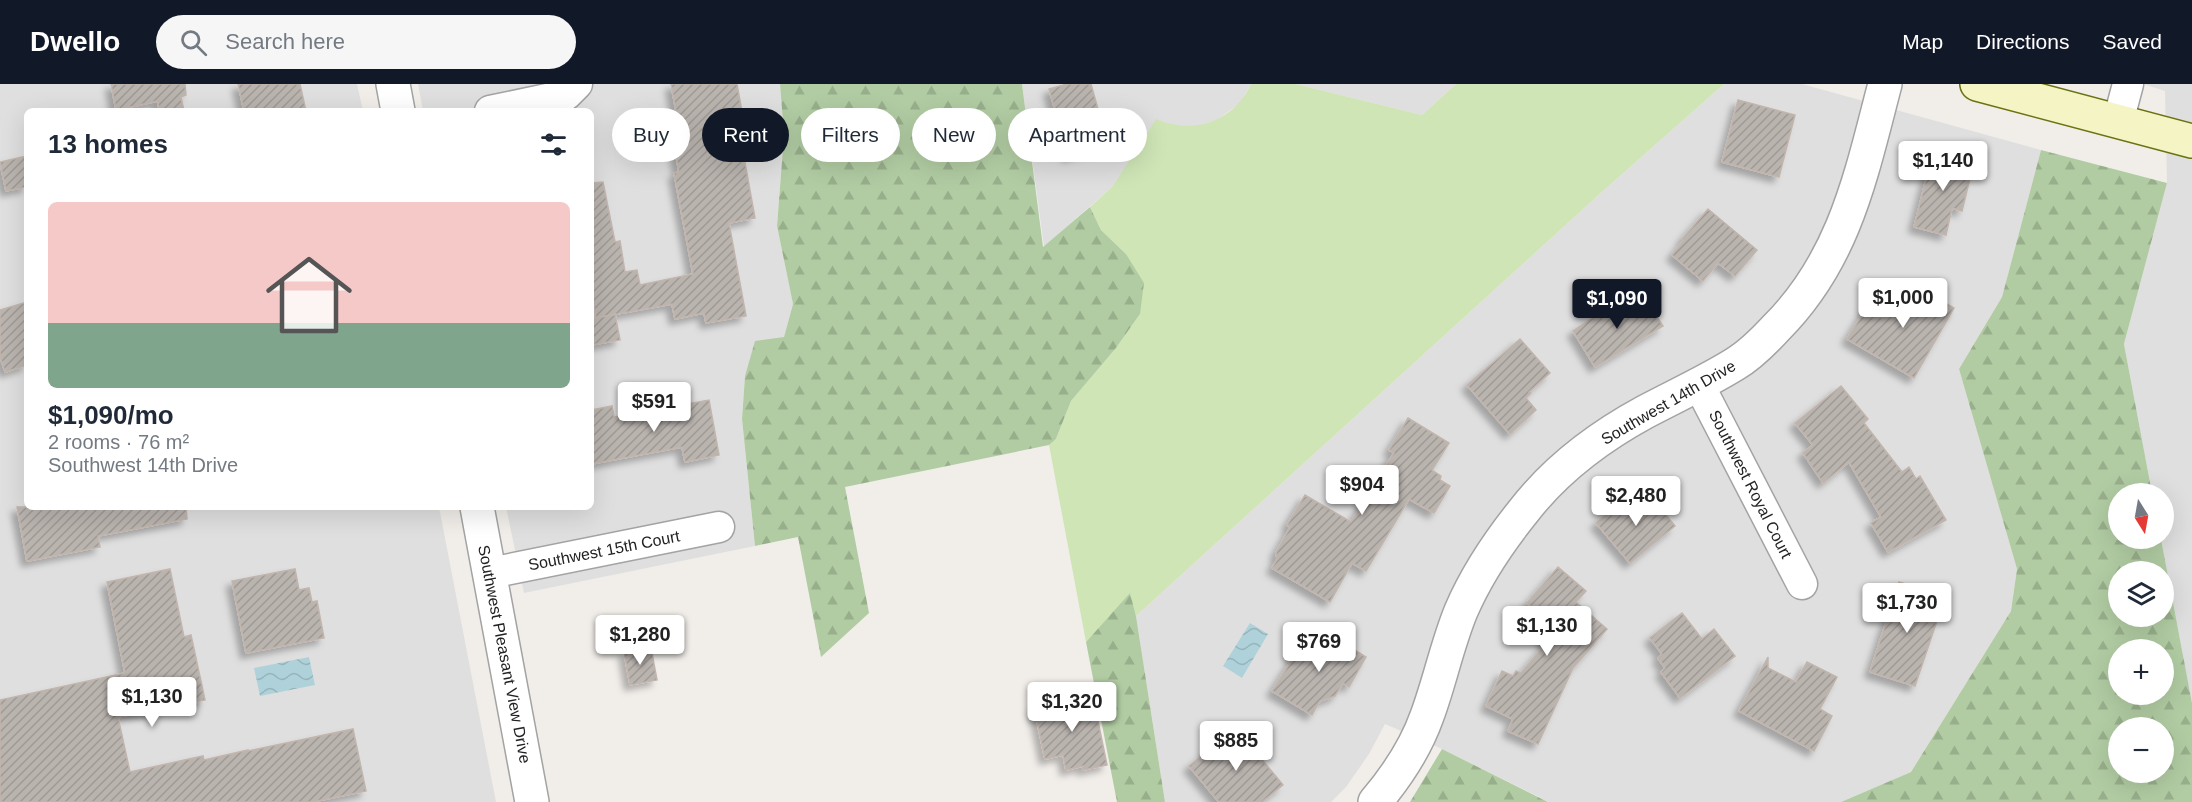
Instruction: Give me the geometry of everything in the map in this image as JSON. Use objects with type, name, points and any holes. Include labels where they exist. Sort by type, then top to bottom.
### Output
[{"type":"main road","points":[[1977,84],[2192,141]]},
{"type":"street","points":[[393,84],[397,108]]},
{"type":"street","points":[[504,108],[566,95],[578,84]]},
{"type":"street","name":"Southwest 14th Drive","points":[[1376,802],[1405,760],[1426,718],[1449,644],[1466,600],[1479,575],[1522,512],[1578,457],[1612,432],[1737,363],[1763,342],[1790,314],[1818,276],[1838,240],[1854,199],[1885,84]]},
{"type":"street","points":[[2118,122],[2128,84]]},
{"type":"street","name":"Southwest Royal Court","points":[[1699,385],[1802,584]]},
{"type":"street","name":"Southwest Pleasant View Drive","points":[[478,510],[532,802]]},
{"type":"street","name":"Southwest 15th Court","points":[[490,573],[718,527]]},
{"type":"shaded area","points":[[0,84],[357,84],[362,108],[24,108],[24,510],[440,510],[496,802],[0,802]]},
{"type":"shaded area","points":[[418,84],[780,84],[782,108],[702,108],[702,162],[782,162],[777,226],[793,304],[784,337],[745,376],[742,419],[755,546],[524,593],[507,510],[594,510],[594,108],[422,108]]},
{"type":"shaded area","points":[[1022,84],[1251,84],[1240,103],[1217,120],[1193,127],[1156,120],[1147,134],[1147,108],[1025,108]]},
{"type":"shaded area","points":[[1296,84],[1456,84],[1422,115]]},
{"type":"shaded area","points":[[1724,84],[1802,84],[2041,150],[2002,297],[1959,369],[2017,569],[2011,611],[1911,772],[1841,802],[1549,802],[1442,749],[1385,724],[1369,754],[1346,787],[1331,802],[1165,802],[1136,616],[1604,190]]},
{"type":"shaded area","points":[[2143,84],[2192,84],[2192,703],[2174,608],[2174,561],[2165,561],[2163,549],[2174,549],[2174,483],[2150,483],[2124,344],[2167,183],[2165,91]]},
{"type":"shaded area","points":[[1033,162],[1128,162],[1112,187],[1044,247]]},
{"type":"green space","points":[[780,84],[1022,84],[1025,108],[1008,108],[1008,162],[1032,162],[1043,247],[1090,207],[1101,230],[1126,254],[1144,283],[1140,314],[1116,348],[1071,401],[1056,439],[1049,445],[845,487],[869,613],[821,657],[798,537],[755,546],[742,419],[745,376],[755,341],[784,337],[793,304],[777,226],[782,162],[789,162],[789,108],[782,108]]},
{"type":"green space","points":[[1251,84],[1296,84],[1422,115],[1456,84],[1724,84],[1604,190],[1136,616],[1130,594],[1086,642],[1049,445],[1056,439],[1071,401],[1116,348],[1140,314],[1126,254],[1101,230],[1090,207],[1112,187],[1128,162],[1147,162],[1147,133],[1156,119],[1184,126],[1211,122],[1234,108]]},
{"type":"green space","points":[[2041,150],[2167,183],[2124,344],[2150,483],[2108,483],[2108,549],[2163,549],[2165,561],[2108,561],[2108,627],[2174,627],[2174,608],[2192,703],[2192,802],[1841,802],[1911,772],[2011,611],[2017,569],[1959,369],[2002,297]]},
{"type":"green space","points":[[1130,593],[1136,616],[1165,802],[1117,802],[1086,642]]},
{"type":"green space","points":[[1442,749],[1548,802],[1410,802]]},
{"type":"water","points":[[1250,623],[1268,634],[1242,678],[1223,666]]},
{"type":"water","points":[[309,657],[315,685],[260,696],[254,668]]},
{"type":"building","points":[[111,84],[185,84],[186,95],[181,97],[183,108],[159,108],[158,101],[116,108]]},
{"type":"building","points":[[238,84],[300,84],[305,108],[243,108]]},
{"type":"building","points":[[671,84],[737,84],[741,108],[702,108],[702,162],[745,162],[755,218],[729,223],[746,316],[706,323],[704,313],[675,319],[672,304],[596,318],[594,307],[594,183],[603,182],[615,242],[620,241],[625,272],[637,270],[640,285],[693,274],[674,173],[679,172],[677,162],[690,162],[690,108],[675,108]]},
{"type":"building","points":[[1067,84],[1091,84],[1098,108],[1054,108],[1049,89]]},
{"type":"building","points":[[1738,100],[1795,115],[1779,177],[1722,162]]},
{"type":"building","points":[[1933,152],[1974,162],[1962,211],[1952,208],[1946,235],[1914,227]]},
{"type":"building","points":[[24,157],[24,188],[6,191],[0,162]]},
{"type":"building","points":[[1708,209],[1757,250],[1735,276],[1718,263],[1703,281],[1672,255],[1684,240],[1682,239]]},
{"type":"building","points":[[1904,279],[1954,308],[1914,378],[1847,339],[1866,308],[1882,318]]},
{"type":"building","points":[[1644,297],[1663,326],[1595,367],[1573,331],[1615,303],[1620,312]]},
{"type":"building","points":[[24,303],[24,366],[5,372],[0,357],[0,310]]},
{"type":"building","points":[[615,314],[620,340],[594,344],[594,318]]},
{"type":"building","points":[[1520,339],[1550,373],[1529,392],[1531,393],[1526,398],[1536,410],[1510,434],[1467,385]]},
{"type":"building","points":[[1841,386],[1868,419],[1864,423],[1902,472],[1909,467],[1916,479],[1920,476],[1946,520],[1888,552],[1871,523],[1881,517],[1849,462],[1823,483],[1803,453],[1813,445],[1795,423]]},
{"type":"building","points":[[709,400],[719,455],[685,462],[682,447],[594,463],[594,409],[612,406],[614,417]]},
{"type":"building","points":[[1408,418],[1449,443],[1432,470],[1441,476],[1440,480],[1450,486],[1434,513],[1409,499],[1366,571],[1352,563],[1330,602],[1272,568],[1277,559],[1276,553],[1290,527],[1287,525],[1305,495],[1351,522],[1394,453],[1389,450]]},
{"type":"building","points":[[1649,494],[1675,526],[1630,563],[1596,523],[1622,501],[1629,510]]},
{"type":"building","points":[[17,507],[24,507],[24,510],[186,510],[187,519],[98,536],[100,547],[27,561]]},
{"type":"building","points":[[1558,567],[1586,591],[1576,602],[1607,629],[1573,668],[1538,744],[1508,731],[1513,719],[1486,706],[1502,671],[1513,676],[1516,671],[1521,673],[1547,642],[1524,623],[1535,610],[1527,603]]},
{"type":"building","points":[[170,569],[184,637],[191,635],[205,700],[118,717],[130,772],[203,756],[204,760],[353,729],[366,791],[312,802],[0,802],[0,700],[125,673],[107,582]]},
{"type":"building","points":[[295,569],[299,590],[309,588],[312,602],[317,601],[324,638],[246,653],[232,581]]},
{"type":"building","points":[[1899,582],[1945,597],[1915,686],[1870,672]]},
{"type":"building","points":[[1682,613],[1702,639],[1714,629],[1735,656],[1680,698],[1661,672],[1665,668],[1658,658],[1662,654],[1650,638]]},
{"type":"building","points":[[1321,629],[1366,657],[1349,687],[1343,683],[1335,696],[1320,701],[1312,715],[1272,691],[1296,653],[1303,657]]},
{"type":"building","points":[[651,648],[657,680],[630,685],[624,652]]},
{"type":"building","points":[[1768,657],[1768,668],[1796,682],[1807,662],[1837,677],[1820,709],[1832,716],[1814,751],[1739,711]]},
{"type":"building","points":[[1093,697],[1107,765],[1083,770],[1083,766],[1066,770],[1063,755],[1045,759],[1034,707]]},
{"type":"building","points":[[1236,728],[1283,785],[1262,802],[1219,802],[1189,766]]}]
